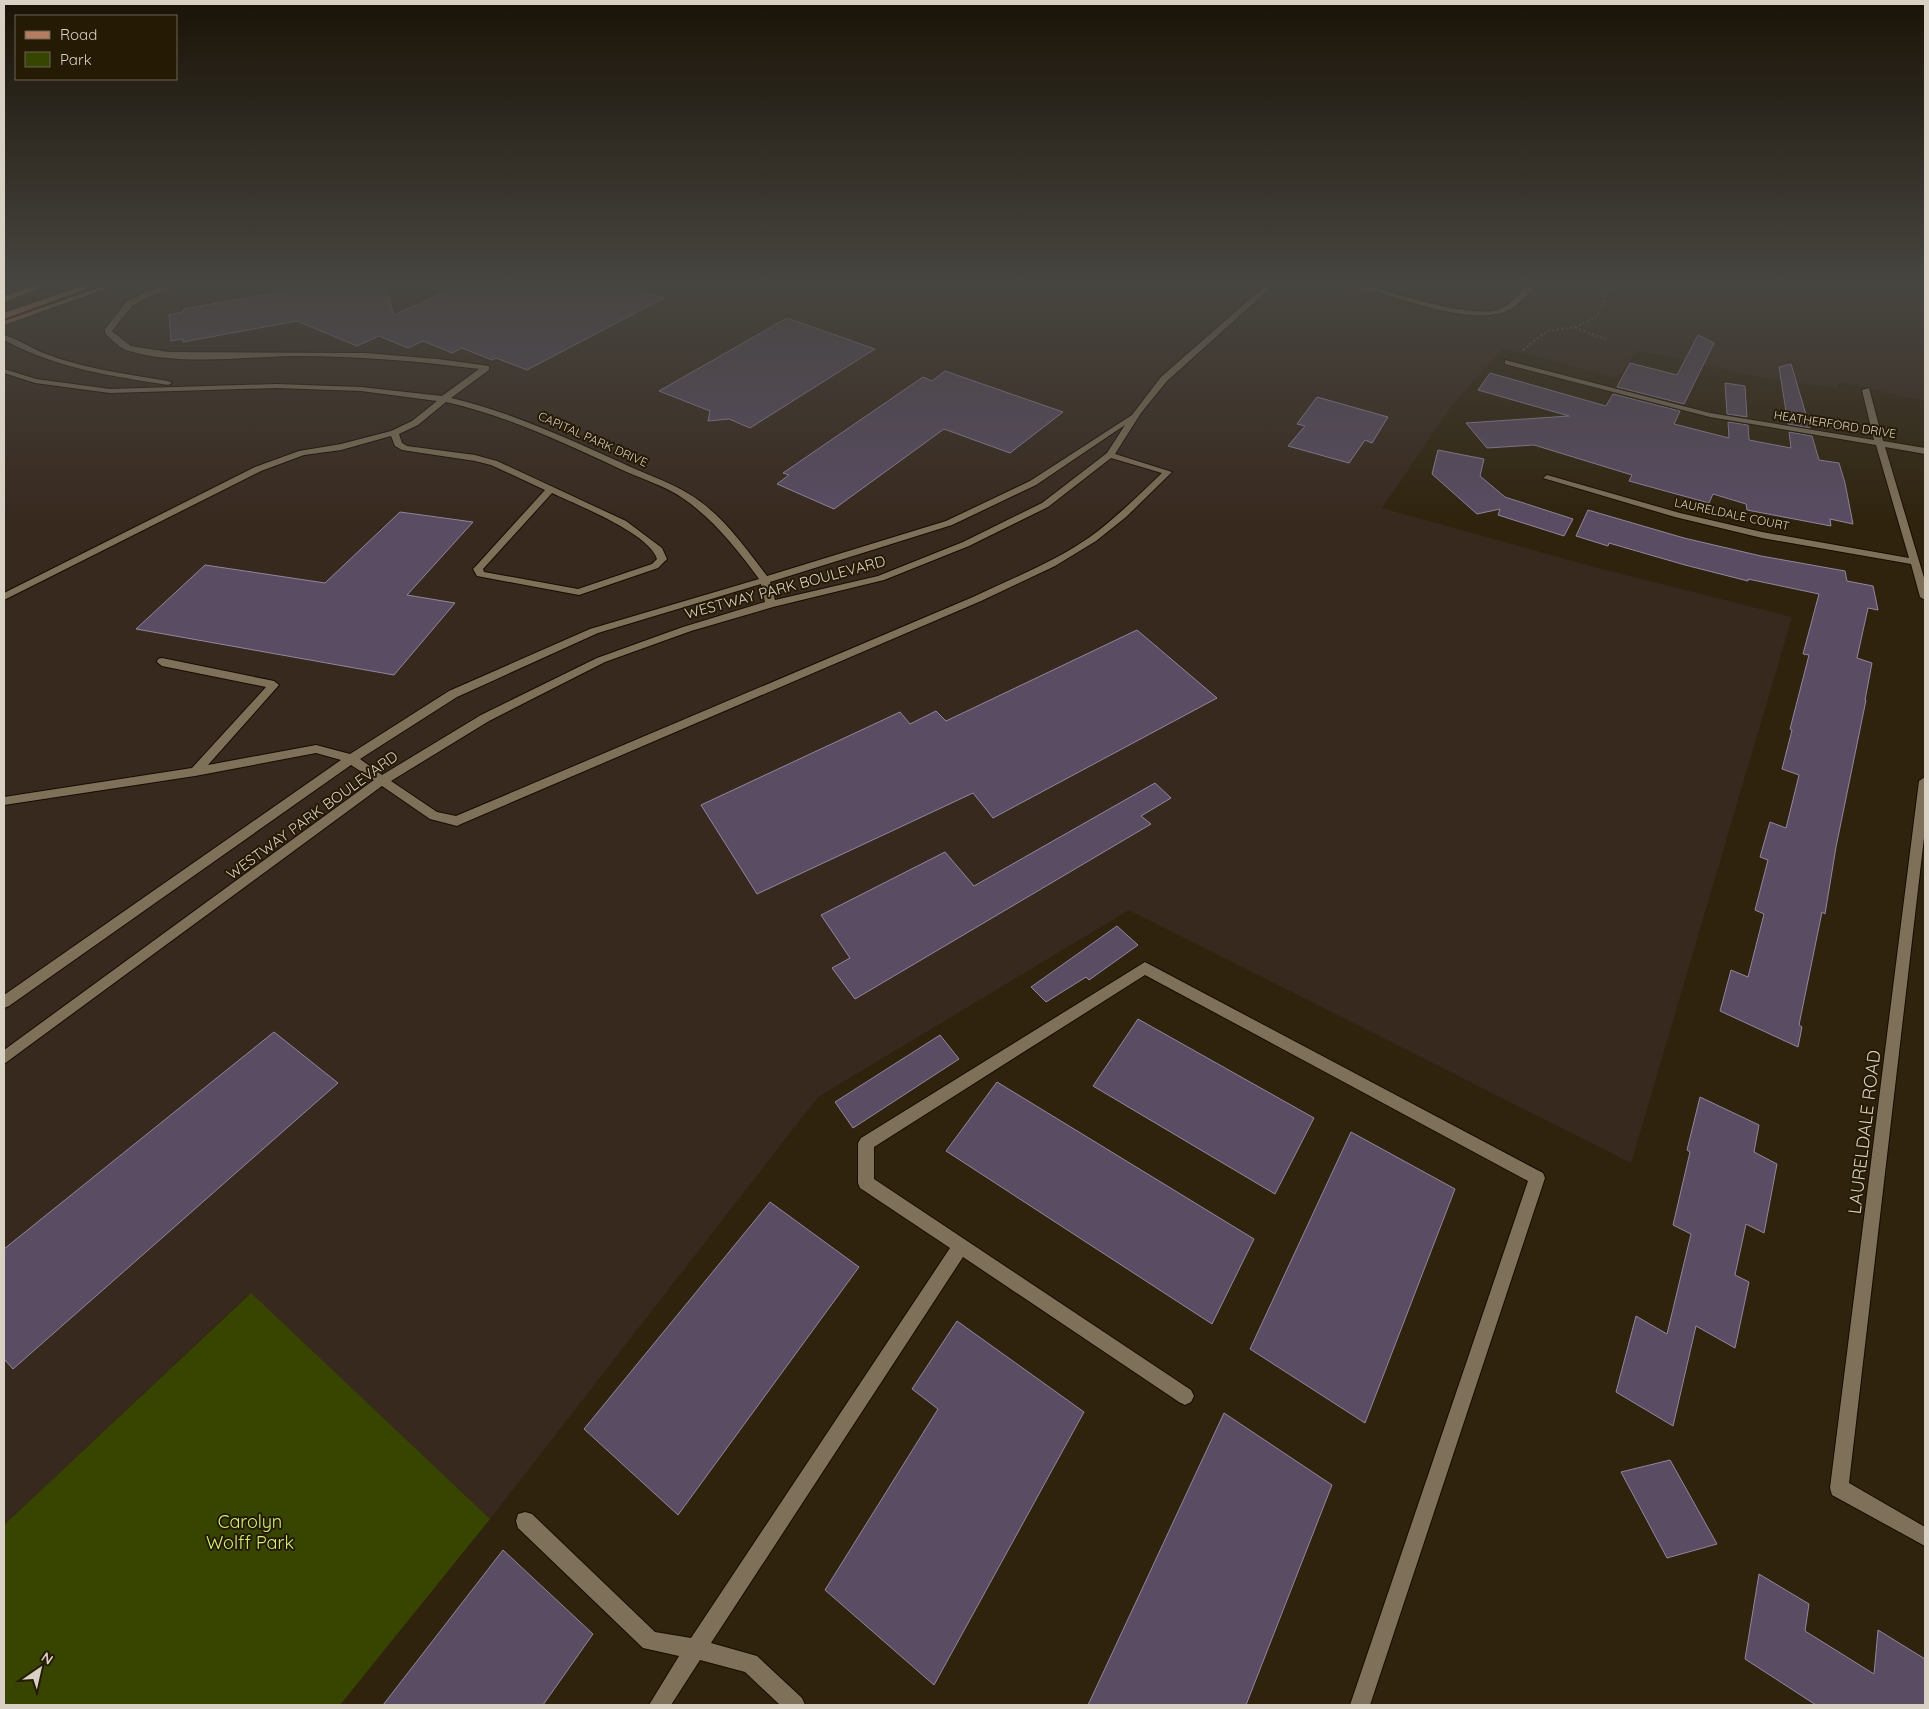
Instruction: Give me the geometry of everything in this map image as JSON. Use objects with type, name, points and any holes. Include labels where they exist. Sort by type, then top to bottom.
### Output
[{"type":"street","name":"CAPITAL PARK DRIVE","points":[[64,364],[128,377],[200,388]]},
{"type":"street","points":[[4,597],[258,469],[302,453],[342,447],[394,433],[415,423],[486,368],[458,364]]},
{"type":"street","name":"WESTWAY PARK BOULEVARD","points":[[4,1058],[381,781],[485,718],[601,660],[687,628],[771,604],[881,578],[966,544],[1046,505],[1110,455],[1138,412],[1164,379],[1181,364]]},
{"type":"street","name":"HEATHERFORD DRIVE","points":[[1515,364],[1710,415],[1925,451]]},
{"type":"street","name":"CAPITAL PARK DRIVE","points":[[4,371],[35,381],[110,391],[276,386],[361,389],[444,399],[484,408],[529,424],[686,496],[714,519],[740,547],[764,579],[771,604]]},
{"type":"street","points":[[1866,390],[1913,562],[1925,597]]},
{"type":"street","name":"WESTWAY PARK BOULEVARD","points":[[4,1002],[351,760],[453,694],[594,631],[949,523],[1033,483],[1138,412]]},
{"type":"street","points":[[394,433],[398,444],[405,448],[475,458],[494,463],[550,488],[623,523],[659,550],[662,559],[655,566],[579,592],[480,574],[478,569],[550,488]]},
{"type":"street","points":[[4,801],[196,772],[316,749],[351,760],[434,816],[457,821],[977,599],[1050,564],[1092,539],[1128,511],[1168,472],[1110,455]]},
{"type":"street","name":"LAURELDALE COURT","points":[[1547,478],[1678,516],[1762,535],[1913,562]]},
{"type":"street","points":[[162,662],[274,685],[196,772]]},
{"type":"street","name":"LAURELDALE ROAD","points":[[1925,781],[1839,1488],[1925,1537]]},
{"type":"street","points":[[1184,1396],[866,1183],[866,1142],[1145,968],[1537,1178],[1360,1705]]},
{"type":"street","points":[[659,1705],[960,1246]]},
{"type":"street","points":[[525,1521],[650,1641],[695,1649],[750,1663],[795,1705]]},
{"type":"shaded area","points":[[4,364],[1489,364],[1450,408],[1382,508],[1598,568],[1792,617],[1631,1163],[1129,910],[818,1097],[490,1519],[250,1293],[4,1525]]},
{"type":"shaded area","points":[[1563,364],[1628,364],[1617,378]]},
{"type":"shaded area","points":[[1699,364],[1925,364],[1925,401],[1839,382],[1837,388],[1776,380]]},
{"type":"green space","name":"Carolyn Wolff Park","points":[[251,1293],[490,1519],[340,1705],[4,1705],[4,1525]]},
{"type":"building","points":[[511,364],[539,364],[527,370]]},
{"type":"building","points":[[707,364],[852,364],[750,428],[729,419],[708,421],[710,411],[659,391]]},
{"type":"building","points":[[1630,364],[1677,375],[1683,364],[1704,364],[1684,404],[1617,387]]},
{"type":"building","points":[[1791,364],[1810,428],[1788,424],[1779,367]]},
{"type":"building","points":[[945,371],[1063,412],[1010,453],[944,429],[834,509],[777,484],[789,475],[783,473],[923,377],[932,381]]},
{"type":"building","points":[[1490,373],[1606,406],[1613,394],[1680,411],[1674,424],[1729,438],[1728,422],[1748,425],[1749,440],[1791,448],[1789,432],[1812,436],[1819,460],[1839,463],[1853,524],[1830,519],[1831,526],[1747,510],[1746,504],[1713,494],[1709,503],[1629,481],[1632,475],[1534,445],[1487,448],[1466,423],[1569,416],[1478,390]]},
{"type":"building","points":[[1725,383],[1745,386],[1747,417],[1727,414]]},
{"type":"building","points":[[1317,397],[1388,417],[1372,443],[1365,440],[1349,463],[1288,446],[1305,426],[1297,424]]},
{"type":"building","points":[[1438,450],[1484,459],[1480,476],[1505,497],[1573,519],[1564,536],[1498,515],[1500,509],[1477,514],[1432,474]]},
{"type":"building","points":[[1588,510],[1684,538],[1761,556],[1845,571],[1847,581],[1873,586],[1878,610],[1868,608],[1857,658],[1872,663],[1866,700],[1836,847],[1825,914],[1822,912],[1799,1025],[1802,1027],[1798,1047],[1720,1011],[1731,970],[1748,977],[1764,914],[1755,910],[1768,860],[1760,857],[1770,822],[1786,828],[1799,775],[1782,769],[1809,655],[1803,654],[1819,594],[1748,579],[1748,581],[1609,543],[1608,546],[1576,536]]},
{"type":"building","points":[[400,512],[473,522],[407,595],[455,603],[394,675],[136,629],[205,565],[325,583]]},
{"type":"building","points":[[1137,630],[1217,698],[993,818],[973,793],[757,894],[701,805],[900,712],[910,724],[936,711],[946,721]]},
{"type":"building","points":[[1155,783],[1171,798],[1141,816],[1151,824],[855,999],[832,968],[850,958],[821,915],[945,852],[974,886]]},
{"type":"building","points":[[1117,926],[1138,945],[1089,980],[1086,977],[1046,1002],[1031,987]]},
{"type":"building","points":[[1138,1019],[1314,1118],[1275,1194],[1093,1086]]},
{"type":"building","points":[[274,1032],[338,1083],[13,1369],[4,1359],[4,1249]]},
{"type":"building","points":[[940,1035],[959,1059],[853,1128],[835,1102]]},
{"type":"building","points":[[997,1082],[1254,1239],[1212,1324],[946,1151]]},
{"type":"building","points":[[1700,1097],[1759,1125],[1754,1152],[1777,1164],[1764,1233],[1746,1224],[1735,1275],[1749,1282],[1735,1348],[1696,1326],[1673,1426],[1616,1392],[1636,1316],[1667,1334],[1691,1234],[1673,1225],[1690,1152],[1687,1150]]},
{"type":"building","points":[[1351,1132],[1455,1189],[1365,1423],[1250,1349]]},
{"type":"building","points":[[770,1202],[859,1267],[678,1515],[584,1429]]},
{"type":"building","points":[[957,1321],[1084,1412],[934,1685],[825,1590],[938,1409],[912,1389]]},
{"type":"building","points":[[1224,1413],[1332,1485],[1246,1705],[1088,1705]]},
{"type":"building","points":[[1670,1460],[1717,1544],[1667,1558],[1621,1472]]},
{"type":"building","points":[[503,1550],[593,1634],[543,1705],[383,1705]]},
{"type":"building","points":[[1759,1574],[1809,1604],[1805,1631],[1874,1674],[1878,1630],[1925,1659],[1925,1705],[1816,1705],[1745,1659]]}]
